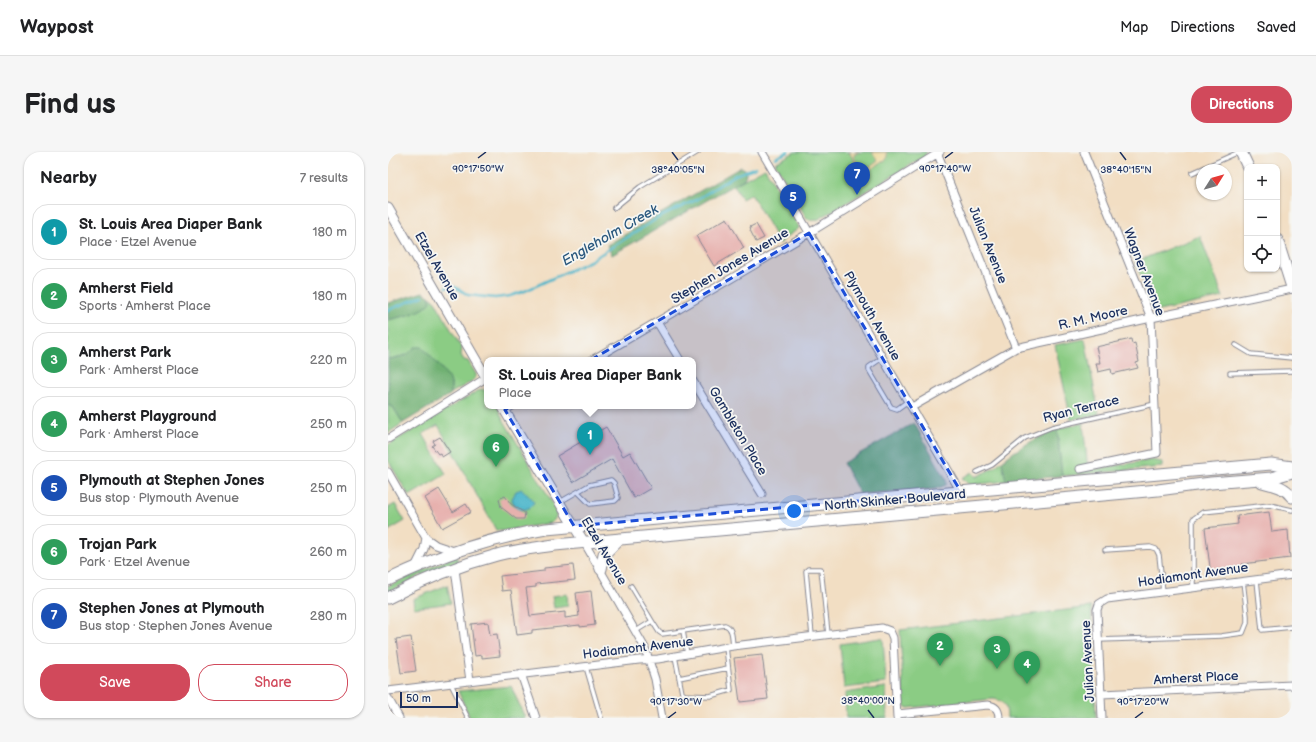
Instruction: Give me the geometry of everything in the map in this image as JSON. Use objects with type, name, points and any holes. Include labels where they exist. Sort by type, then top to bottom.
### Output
[{"type":"main road","points":[[1240,152],[1246,164]]},
{"type":"main road","points":[[1280,250],[1292,288]]},
{"type":"main road","name":"North Skinker Boulevard","points":[[388,580],[454,551],[493,539],[574,526],[1271,464],[1292,467]]},
{"type":"main road","name":"North Skinker Boulevard","points":[[388,598],[455,568],[496,555],[518,551],[584,542],[1158,490],[1272,478],[1292,472]]},
{"type":"main road","points":[[1254,480],[1280,487],[1292,496]]},
{"type":"main road","points":[[600,569],[604,554],[619,539]]},
{"type":"street","name":"Plymouth Avenue","points":[[762,152],[961,492]]},
{"type":"street","name":"Stephen Jones Avenue","points":[[597,357],[809,233],[938,152]]},
{"type":"street","name":"Julian Avenue","points":[[938,152],[1016,348]]},
{"type":"street","name":"Wagner Avenue","points":[[1080,469],[1157,453],[1151,318],[1084,152]]},
{"type":"street","name":"Etzel Avenue","points":[[388,208],[484,374]]},
{"type":"street","name":"R. M. Moore","points":[[910,404],[1016,348],[1292,288]]},
{"type":"street","points":[[658,322],[678,357]]},
{"type":"street","points":[[388,439],[484,381]]},
{"type":"street","name":"Gambleton Place","points":[[696,386],[762,494]]},
{"type":"street","name":"Etzel Avenue","points":[[508,409],[559,502],[600,569],[645,648],[655,679],[662,718]]},
{"type":"street","points":[[388,472],[426,538],[436,545],[454,551]]},
{"type":"street","points":[[415,567],[424,549],[426,538]]},
{"type":"street","points":[[455,568],[470,681]]},
{"type":"street","name":"Hodiamont Avenue","points":[[1099,604],[1107,599],[1243,580],[1292,575]]},
{"type":"street","name":"Julian Avenue","points":[[1099,604],[1097,610],[1102,718]]},
{"type":"street","name":"Hodiamont Avenue","points":[[388,691],[586,666],[649,660],[730,646],[882,628],[890,631],[893,638],[897,716]]},
{"type":"street","points":[[521,674],[536,718]]},
{"type":"street","name":"Amherst Place","points":[[1102,694],[1292,685]]},
{"type":"street","points":[[388,698],[399,718]]},
{"type":"street","points":[[897,716],[992,705],[998,711],[999,718]]},
{"type":"lane","points":[[614,208],[640,187],[698,152]]},
{"type":"lane","points":[[1192,172],[1240,152]]},
{"type":"lane","points":[[1236,345],[1251,354],[1292,358]]},
{"type":"lane","points":[[882,358],[870,365],[869,370],[891,407],[897,408],[910,404]]},
{"type":"lane","points":[[1230,373],[1292,371]]},
{"type":"lane","name":"Ryan Terrace","points":[[977,472],[992,465],[1025,438],[1052,427],[1154,404]]},
{"type":"lane","points":[[559,502],[589,485],[611,480],[614,483],[618,498],[615,501],[590,504],[578,492]]},
{"type":"lane","points":[[1193,587],[1193,519],[1203,512],[1270,506],[1292,510]]},
{"type":"lane","points":[[1105,550],[1150,546],[1156,549],[1159,555],[1163,592]]},
{"type":"lane","points":[[812,636],[806,571],[808,569],[821,569],[828,634]]},
{"type":"lane","points":[[1257,579],[1262,630],[1292,627]]},
{"type":"lane","points":[[1099,640],[1221,636],[1243,633],[1247,623],[1243,580]]},
{"type":"lane","points":[[631,586],[659,632],[662,634],[724,625],[731,630],[728,668],[731,690],[710,696],[686,695],[682,693],[675,656]]},
{"type":"lane","points":[[636,631],[652,621]]},
{"type":"lane","points":[[684,631],[687,654]]},
{"type":"lane","points":[[586,666],[601,718]]},
{"type":"lane","points":[[679,678],[728,668]]},
{"type":"lane","points":[[452,684],[468,718]]},
{"type":"highlighted area","points":[[809,233],[961,492],[820,505],[574,526],[505,410]]},
{"type":"green space","points":[[795,152],[927,152],[924,157],[817,220],[812,221],[806,217],[775,163]]},
{"type":"green space","points":[[741,167],[745,169],[746,174],[744,179],[612,255],[607,245]]},
{"type":"green space","points":[[765,168],[799,227],[780,244],[751,194],[742,199],[734,185]]},
{"type":"green space","points":[[1200,236],[1223,297],[1159,311],[1155,309],[1135,262]]},
{"type":"green space","points":[[423,292],[429,296],[431,302],[427,306],[417,312],[388,320],[388,303]]},
{"type":"green space","points":[[429,296],[435,301],[462,349],[461,355],[464,360],[468,361],[476,374],[476,377],[471,382],[451,393],[451,383],[415,347],[407,355],[390,359],[388,358],[388,320],[409,315],[431,302]]},
{"type":"green space","points":[[1085,339],[1099,414],[1071,420],[1055,345]]},
{"type":"green space","points":[[415,347],[422,347],[443,370],[451,383],[451,394],[403,423],[393,407],[388,405],[388,358],[390,359],[407,355]]},
{"type":"green space","points":[[481,389],[484,390],[484,409],[499,409],[500,414],[556,509],[556,517],[551,523],[502,531],[496,530],[438,425],[423,434],[446,474],[409,496],[388,460],[388,445]]},
{"type":"green space","points":[[388,405],[393,407],[403,423],[388,433]]},
{"type":"green space","points":[[914,423],[946,479],[946,485],[935,489],[860,494],[843,463]]},
{"type":"green space","points":[[1083,423],[1088,470],[1152,460],[1162,462],[1162,467],[1062,476],[1057,429]]},
{"type":"green space","points":[[1057,429],[1062,476],[1006,481],[1002,461],[1028,443]]},
{"type":"green space","points":[[1002,461],[1006,481],[970,485],[962,478],[972,472],[976,477],[993,468]]},
{"type":"green space","points":[[395,504],[405,521],[388,531],[388,508]]},
{"type":"green space","points":[[456,556],[458,561],[421,575],[388,592],[388,586]]},
{"type":"green space","points":[[447,585],[451,603],[414,608],[413,599]]},
{"type":"green space","points":[[567,594],[568,606],[554,608],[552,596]]},
{"type":"green space","points":[[1091,607],[1096,718],[1007,718],[1003,703],[993,699],[908,708],[904,706],[900,630]]},
{"type":"green space","points":[[881,638],[883,639],[886,683],[844,688],[840,644]]},
{"type":"green space","points":[[511,686],[525,718],[470,718],[458,691]]},
{"type":"green space","points":[[886,687],[887,718],[846,718],[845,693]]},
{"type":"sand","points":[[849,152],[859,152],[854,155],[854,157],[862,170],[865,171],[878,161],[872,152],[887,152],[887,159],[865,173],[865,177],[863,178],[858,175],[860,170]]},
{"type":"water","points":[[522,489],[534,502],[528,508],[522,510],[516,506],[512,499],[516,491]]},
{"type":"building","points":[[727,218],[744,248],[714,266],[696,236]]},
{"type":"building","points":[[756,224],[764,238],[756,242],[750,227]]},
{"type":"building","points":[[1131,339],[1132,344],[1135,343],[1139,362],[1136,363],[1138,368],[1112,374],[1111,369],[1098,372],[1096,363],[1100,363],[1096,347]]},
{"type":"building","points":[[606,427],[623,456],[630,452],[651,488],[634,498],[612,459],[573,482],[557,456]]},
{"type":"building","points":[[440,437],[450,452],[442,457],[440,453],[438,454],[432,446],[435,444],[433,441]]},
{"type":"building","points":[[439,489],[453,512],[466,504],[471,512],[442,528],[425,498]]},
{"type":"building","points":[[505,496],[511,504],[525,513],[524,519],[516,519],[501,507],[499,499]]},
{"type":"building","points":[[1269,512],[1272,532],[1288,530],[1290,558],[1242,564],[1243,571],[1211,575],[1205,528],[1238,524],[1237,516]]},
{"type":"building","points":[[573,565],[575,580],[536,584],[536,587],[526,588],[530,616],[565,612],[565,618],[579,616],[576,593],[591,591],[595,625],[532,630],[532,633],[517,635],[511,590],[502,591],[500,576],[544,571],[544,568]]},
{"type":"building","points":[[488,622],[490,635],[497,634],[500,656],[482,658],[482,655],[475,656],[471,624]]},
{"type":"building","points":[[411,637],[416,671],[401,673],[396,639]]},
{"type":"building","points":[[762,655],[768,699],[740,702],[734,658]]},
{"type":"waterway","name":"Engleholm Creek","points":[[775,158],[788,152]]},
{"type":"waterway","name":"Engleholm Creek","points":[[446,287],[452,286],[468,295],[495,298],[510,296],[525,291],[590,261],[658,218],[698,199],[735,175],[756,167]]},
{"type":"waterway","name":"Engleholm Creek","points":[[388,310],[423,296]]},
{"type":"place","name":"Stephen Jones at Plymouth","points":[[857,195]]},
{"type":"place","name":"Plymouth at Stephen Jones","points":[[793,217]]},
{"type":"place","name":"St. Louis Area Diaper Bank","points":[[590,455]]},
{"type":"place","name":"Trojan Park","points":[[496,467]]},
{"type":"place","name":"Amherst Field","points":[[940,666]]},
{"type":"place","name":"Amherst Park","points":[[997,669]]},
{"type":"place","name":"Amherst Playground","points":[[1027,684]]}]
